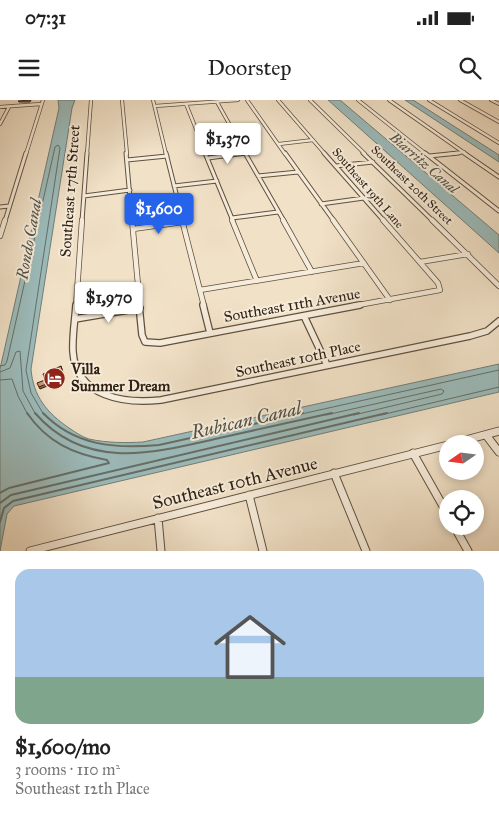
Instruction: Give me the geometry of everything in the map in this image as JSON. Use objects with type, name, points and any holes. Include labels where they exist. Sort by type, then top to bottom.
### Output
[{"type":"street","points":[[91,100],[97,100]]},
{"type":"street","name":"Southeast 17th Street","points":[[91,100],[72,352],[74,366],[85,383],[100,393]]},
{"type":"street","points":[[75,319],[140,308],[122,100]]},
{"type":"street","points":[[153,100],[210,333]]},
{"type":"street","points":[[155,106],[238,100]]},
{"type":"street","points":[[247,100],[390,300]]},
{"type":"street","name":"Southeast 19th Lane","points":[[278,100],[440,285],[440,289]]},
{"type":"street","name":"Southeast 20th Street","points":[[310,100],[499,286]]},
{"type":"street","points":[[358,100],[499,211]]},
{"type":"street","points":[[389,100],[499,177]]},
{"type":"street","points":[[429,100],[499,143]]},
{"type":"street","points":[[460,100],[499,122]]},
{"type":"street","points":[[491,100],[499,104]]},
{"type":"street","points":[[0,107],[42,102],[0,236]]},
{"type":"street","points":[[217,102],[312,272]]},
{"type":"street","points":[[186,104],[257,281]]},
{"type":"street","points":[[0,124],[9,106]]},
{"type":"street","points":[[279,144],[313,140]]},
{"type":"street","points":[[429,156],[464,152]]},
{"type":"street","points":[[208,158],[246,154]]},
{"type":"street","points":[[127,160],[167,156]]},
{"type":"street","points":[[336,166],[373,162]]},
{"type":"street","points":[[258,176],[298,172]]},
{"type":"street","points":[[174,186],[217,181]]},
{"type":"street","points":[[84,196],[130,190]]},
{"type":"street","points":[[322,204],[364,198]]},
{"type":"street","points":[[0,207],[9,206]]},
{"type":"street","points":[[232,218],[278,212]]},
{"type":"street","points":[[133,229],[183,222]]},
{"type":"street","points":[[420,262],[468,254]]},
{"type":"street","points":[[200,290],[364,263]]},
{"type":"street","name":"Southeast 11th Avenue","points":[[140,308],[142,337],[147,343],[304,316],[440,289]]},
{"type":"street","points":[[304,316],[327,365]]},
{"type":"street","name":"Southeast 10th Place","points":[[100,393],[127,402],[154,401],[480,334],[499,321]]},
{"type":"street","name":"Southeast 10th Avenue","points":[[482,435],[499,431]]},
{"type":"street","points":[[486,434],[499,452]]},
{"type":"street","name":"Southeast 10th Avenue","points":[[30,551],[59,547],[158,518],[439,446]]},
{"type":"street","points":[[413,453],[439,499]]},
{"type":"street","points":[[334,473],[366,551]]},
{"type":"street","points":[[249,495],[263,551]]},
{"type":"street","points":[[158,518],[160,551]]},
{"type":"street","points":[[459,535],[468,551]]},
{"type":"water","name":"Rubican Canal","points":[[58,100],[75,100],[72,108],[31,369],[32,379],[42,403],[61,422],[81,436],[116,442],[143,442],[499,364],[499,392],[14,506],[7,514],[0,551],[0,369],[59,108]]},
{"type":"water","points":[[328,100],[340,100],[499,235],[499,253]]},
{"type":"water","points":[[405,100],[413,100],[499,155],[499,162]]},
{"type":"building","name":"Villa Summer Dream","points":[[61,366],[64,377],[39,387],[37,383],[45,380],[43,374]]},
{"type":"place","name":"Villa Summer Dream","points":[[55,378]]},
{"type":"water label","name":"Biarritz Canal","points":[[424,163]]},
{"type":"water label","name":"Rondo Canal","points":[[29,239]]}]
